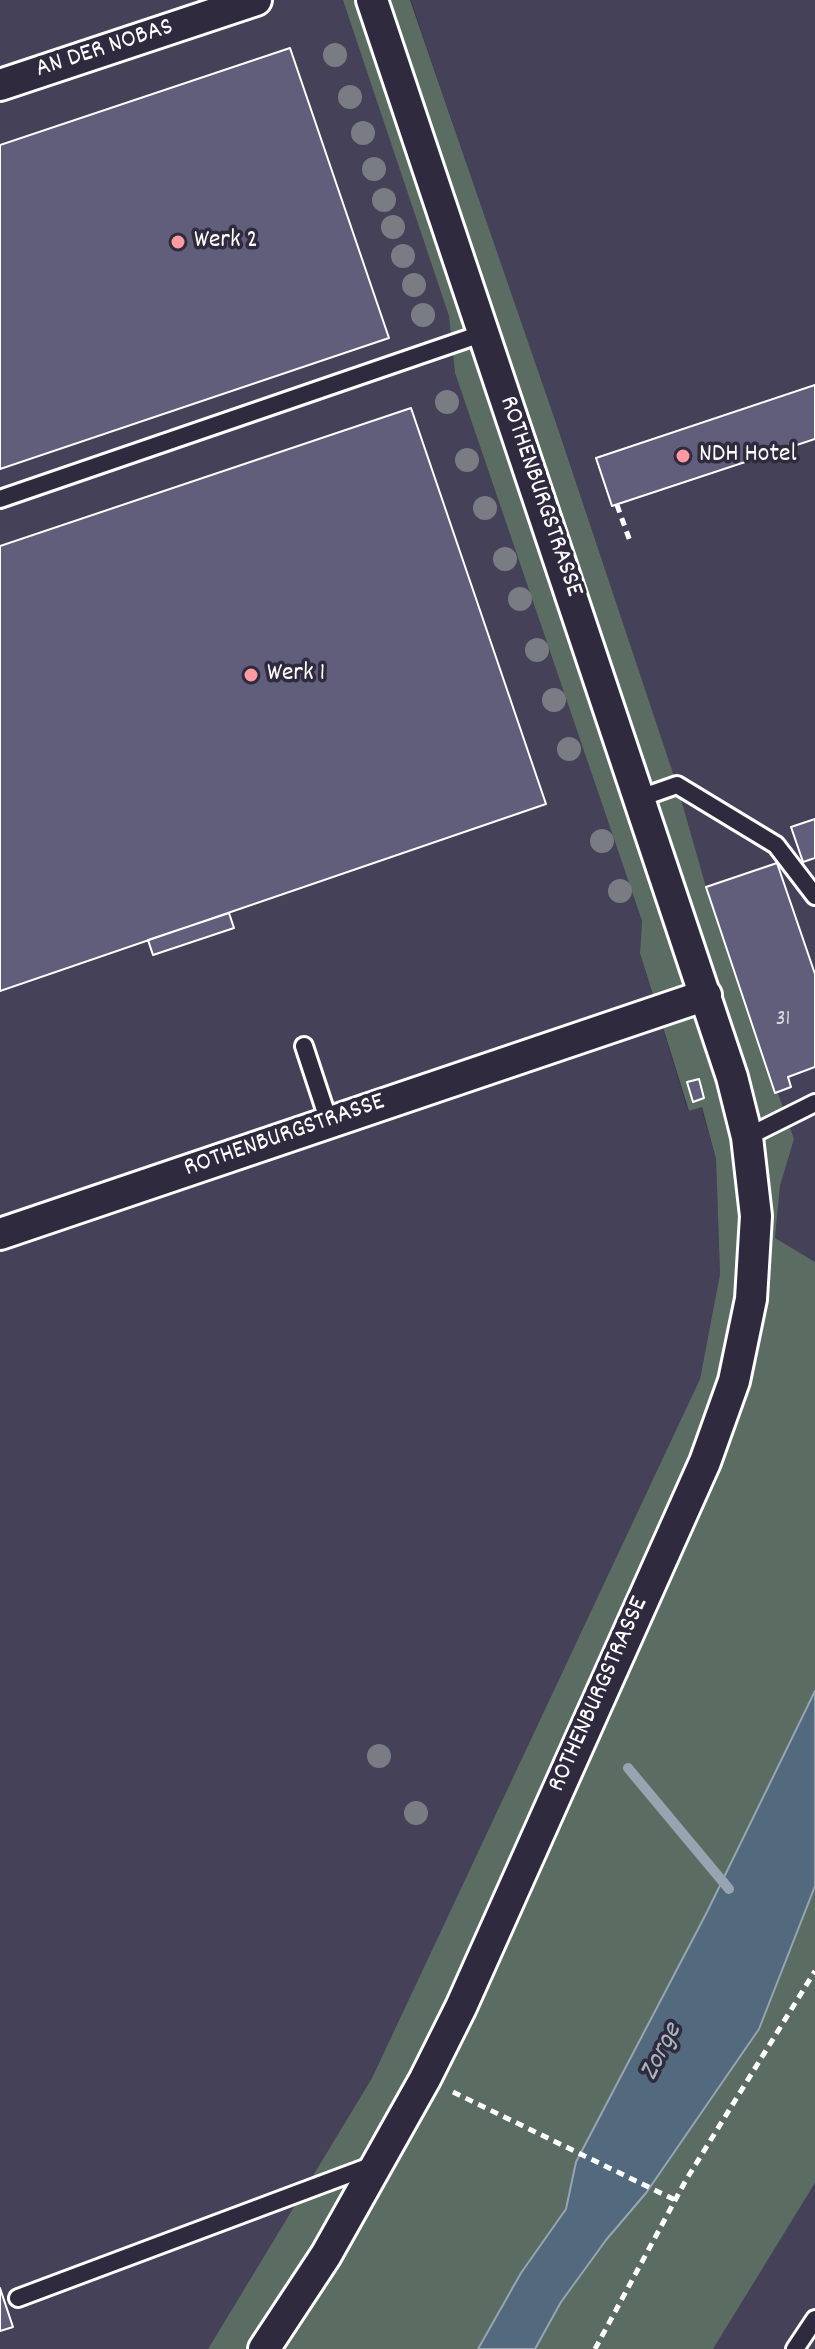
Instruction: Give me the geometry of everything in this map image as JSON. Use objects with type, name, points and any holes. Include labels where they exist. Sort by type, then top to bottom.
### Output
[{"type":"street","name":"AN DER NOBAS","points":[[0,85],[256,0]]},
{"type":"street","name":"ROTHENBURGSTRASSE","points":[[264,2349],[326,2255],[380,2162],[461,2007],[705,1462],[734,1381],[751,1299],[756,1216],[747,1137],[732,1077],[372,0]]},
{"type":"street","name":"ROTHENBURGSTRASSE","points":[[0,1234],[706,995]]},
{"type":"lane","points":[[0,499],[484,333]]},
{"type":"lane","points":[[640,798],[677,785],[776,845],[815,896]]},
{"type":"lane","points":[[304,1046],[329,1122]]},
{"type":"lane","points":[[747,1137],[815,1103]]},
{"type":"lane","points":[[18,2298],[380,2162]]},
{"type":"lane","points":[[795,2349],[815,2319]]},
{"type":"path","points":[[617,505],[631,544]]},
{"type":"path","points":[[595,2349],[675,2200],[815,1971]]},
{"type":"path","points":[[425,2079],[675,2200]]},
{"type":"shaded area","points":[[0,0],[344,0],[449,316],[455,373],[642,921],[640,953],[688,1111],[701,1107],[716,1159],[720,1274],[700,1379],[372,2078],[208,2349],[0,2349]]},
{"type":"shaded area","points":[[411,0],[815,0],[815,1262],[775,1239],[780,1186],[794,1139],[706,887],[677,785]]},
{"type":"shaded area","points":[[815,2183],[815,2349],[713,2349]]},
{"type":"green space","points":[[343,0],[410,0],[558,429],[677,785],[706,887],[794,1139],[780,1186],[775,1238],[815,1262],[815,1691],[707,1912],[576,2162],[567,2209],[521,2273],[478,2349],[208,2349],[372,2078],[700,1379],[720,1274],[716,1159],[702,1107],[689,1111],[640,953],[642,921],[455,373],[449,316]]},
{"type":"green space","points":[[815,1886],[815,2183],[713,2349],[535,2349],[561,2302],[606,2240],[646,2193],[759,2029]]},
{"type":"water","name":"Zorge","points":[[815,1691],[815,1886],[759,2029],[646,2193],[606,2240],[561,2302],[535,2349],[478,2349],[521,2273],[566,2209],[576,2162],[707,1912]]},
{"type":"building","name":"Werk 2","points":[[290,48],[389,338],[0,469],[0,145]]},
{"type":"building","points":[[815,385],[815,439],[612,506],[596,458]]},
{"type":"building","name":"Werk 1","points":[[411,408],[546,804],[0,991],[0,546]]},
{"type":"building","points":[[815,819],[815,858],[803,862],[791,827]]},
{"type":"building","points":[[777,863],[815,974],[815,1067],[788,1077],[791,1087],[775,1093],[706,887]]},
{"type":"building","points":[[229,913],[234,928],[153,955],[148,940]]},
{"type":"building","points":[[699,1079],[704,1098],[693,1102],[687,1082]]},
{"type":"building","points":[[0,2288],[13,2327],[0,2331]]},
{"type":"waterway","points":[[628,1768],[729,1889]]},
{"type":"place","name":"Werk 2","points":[[178,242]]},
{"type":"place","name":"NDH Hotel","points":[[683,456]]},
{"type":"place","name":"Werk 1","points":[[251,675]]}]
